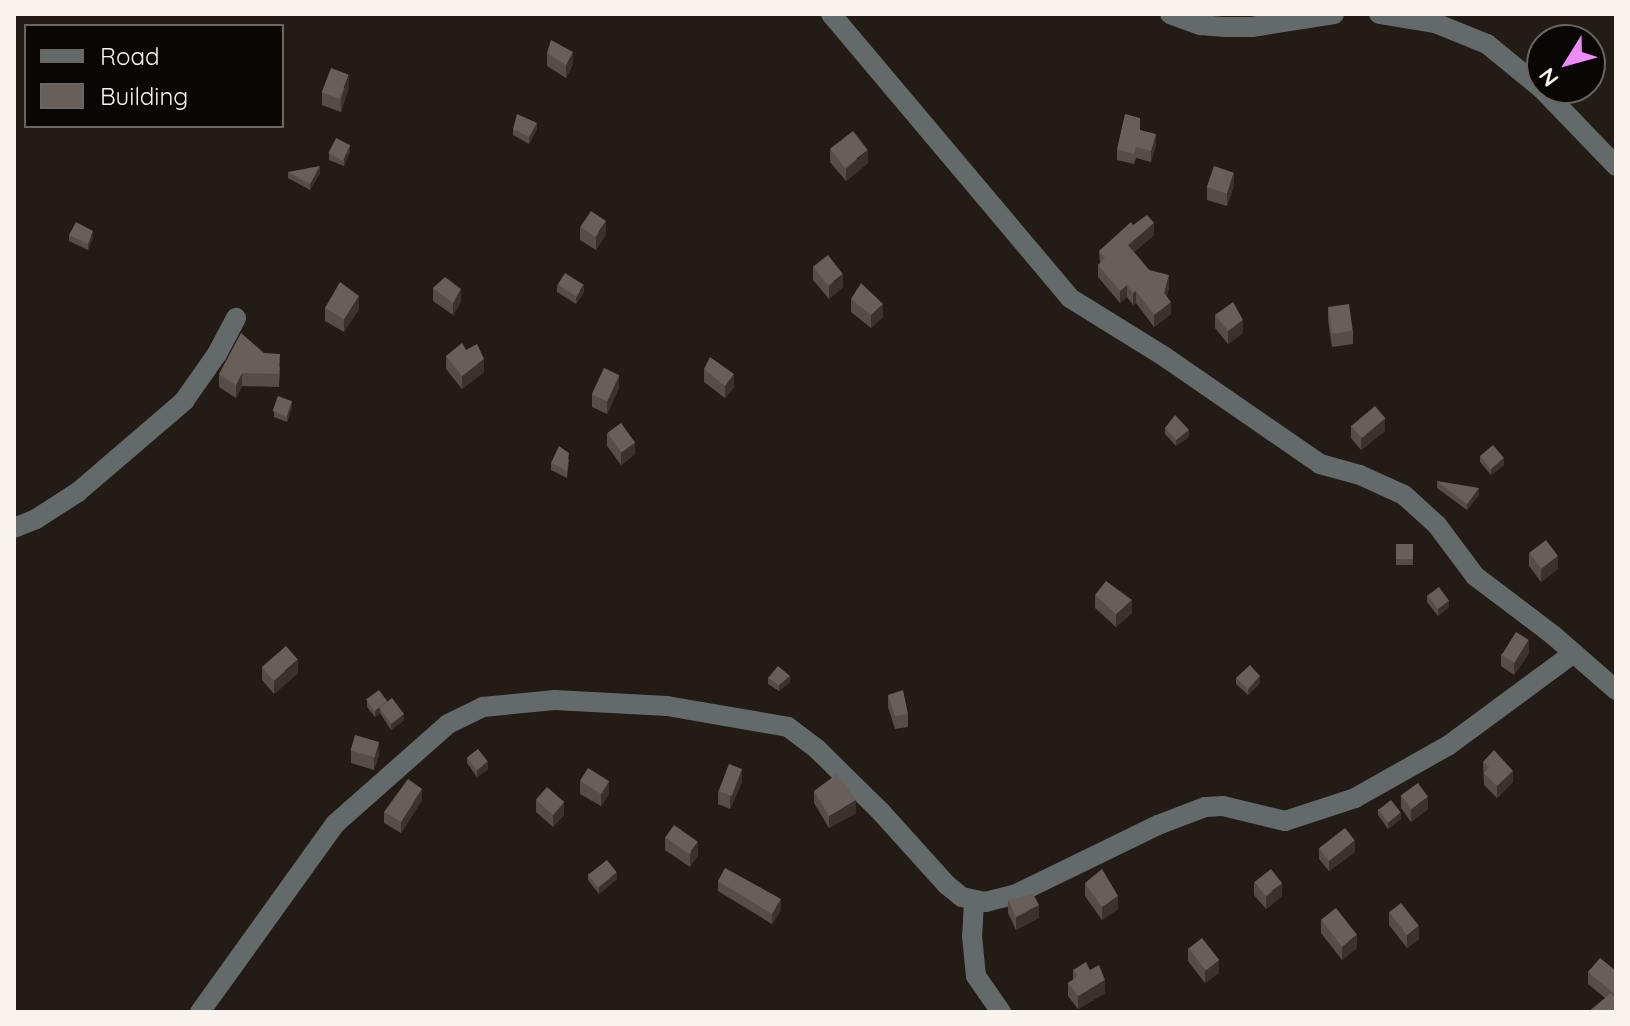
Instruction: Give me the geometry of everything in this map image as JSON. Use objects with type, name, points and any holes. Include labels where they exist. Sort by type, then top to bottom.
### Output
[{"type":"street","points":[[831,14],[1070,298],[1165,357],[1320,464],[1360,475],[1404,495],[1437,525],[1475,576],[1616,690]]},
{"type":"street","points":[[1170,14],[1201,25],[1225,27],[1252,27],[1334,14]]},
{"type":"street","points":[[1379,14],[1435,23],[1487,44],[1542,89],[1616,166]]},
{"type":"street","points":[[14,528],[36,519],[78,492],[184,401],[217,354],[236,318]]},
{"type":"street","points":[[200,1012],[321,841],[353,804],[448,724],[483,707],[555,700],[667,706],[788,727],[817,749],[881,812],[947,885],[962,897],[974,901],[996,901],[1158,825],[1205,807],[1223,806],[1285,821],[1355,798],[1449,745],[1574,653]]},
{"type":"street","points":[[974,901],[972,936],[976,976],[1001,1012]]},
{"type":"building","points":[[551,40],[573,52],[566,65],[547,53]]},
{"type":"building","points":[[331,68],[349,75],[339,99],[322,92]]},
{"type":"building","points":[[517,114],[537,123],[529,137],[513,129]]},
{"type":"building","points":[[1125,114],[1140,118],[1140,130],[1156,134],[1151,151],[1136,147],[1134,154],[1117,149]]},
{"type":"building","points":[[853,131],[868,150],[845,168],[830,149]]},
{"type":"building","points":[[336,138],[350,145],[343,160],[328,153]]},
{"type":"building","points":[[320,166],[310,184],[288,172]]},
{"type":"building","points":[[1214,166],[1234,173],[1227,194],[1207,187]]},
{"type":"building","points":[[591,211],[606,221],[595,237],[580,227]]},
{"type":"building","points":[[1147,215],[1154,223],[1128,245],[1149,270],[1169,275],[1164,293],[1171,302],[1154,315],[1136,291],[1133,293],[1127,285],[1120,291],[1098,265],[1105,258],[1099,251],[1131,222],[1133,225]]},
{"type":"building","points":[[76,222],[93,231],[88,244],[69,235]]},
{"type":"building","points":[[828,255],[843,274],[828,286],[813,267]]},
{"type":"building","points":[[565,273],[584,285],[576,297],[558,285]]},
{"type":"building","points":[[445,277],[461,289],[453,303],[433,288]]},
{"type":"building","points":[[340,282],[359,296],[344,319],[325,308]]},
{"type":"building","points":[[861,283],[883,304],[871,315],[851,299]]},
{"type":"building","points":[[1233,302],[1243,320],[1228,331],[1215,315]]},
{"type":"building","points":[[1349,304],[1353,331],[1332,334],[1328,307]]},
{"type":"building","points":[[241,333],[264,353],[280,354],[279,374],[242,373],[236,385],[219,374]]},
{"type":"building","points":[[462,343],[466,350],[477,344],[484,359],[462,376],[446,356]]},
{"type":"building","points":[[710,357],[734,374],[725,386],[704,369]]},
{"type":"building","points":[[604,368],[619,375],[607,401],[592,394]]},
{"type":"building","points":[[278,396],[292,401],[287,416],[273,411]]},
{"type":"building","points":[[1375,406],[1385,418],[1362,438],[1351,426]]},
{"type":"building","points":[[1175,415],[1189,430],[1176,440],[1165,428]]},
{"type":"building","points":[[621,423],[635,442],[621,452],[607,433]]},
{"type":"building","points":[[1493,445],[1504,458],[1491,469],[1480,456]]},
{"type":"building","points":[[559,446],[569,453],[567,471],[551,463]]},
{"type":"building","points":[[1437,481],[1479,488],[1467,504]]},
{"type":"building","points":[[1546,540],[1558,556],[1541,569],[1529,553]]},
{"type":"building","points":[[1396,544],[1413,544],[1413,559],[1396,559]]},
{"type":"building","points":[[1106,581],[1132,600],[1116,614],[1095,595]]},
{"type":"building","points":[[1439,587],[1449,601],[1438,609],[1428,595]]},
{"type":"building","points":[[1516,632],[1529,640],[1514,663],[1502,655]]},
{"type":"building","points":[[286,646],[298,660],[274,681],[262,667]]},
{"type":"building","points":[[1250,665],[1260,676],[1248,689],[1236,678]]},
{"type":"building","points":[[778,666],[790,676],[779,685],[768,678]]},
{"type":"building","points":[[379,690],[387,701],[374,711],[366,699]]},
{"type":"building","points":[[903,690],[908,714],[895,716],[888,695]]},
{"type":"building","points":[[392,698],[404,714],[391,724],[379,708]]},
{"type":"building","points":[[355,735],[379,742],[375,757],[351,750]]},
{"type":"building","points":[[478,749],[488,762],[477,770],[467,758]]},
{"type":"building","points":[[1494,750],[1513,771],[1497,786],[1484,773],[1489,767],[1483,762]]},
{"type":"building","points":[[729,764],[742,769],[732,796],[719,791]]},
{"type":"building","points":[[588,768],[609,781],[601,794],[580,781]]},
{"type":"building","points":[[837,774],[856,800],[829,816],[814,791]]},
{"type":"building","points":[[408,779],[422,789],[401,822],[384,812]]},
{"type":"building","points":[[1418,783],[1428,797],[1411,809],[1401,795]]},
{"type":"building","points":[[547,787],[564,802],[553,815],[536,800]]},
{"type":"building","points":[[1391,800],[1401,813],[1388,822],[1378,810]]},
{"type":"building","points":[[674,825],[698,842],[689,854],[665,837]]},
{"type":"building","points":[[1345,828],[1355,841],[1329,861],[1319,848]]},
{"type":"building","points":[[607,860],[617,873],[598,887],[588,875]]},
{"type":"building","points":[[725,868],[781,899],[772,914],[718,881]]},
{"type":"building","points":[[1102,869],[1118,896],[1102,907],[1085,883]]},
{"type":"building","points":[[1271,869],[1282,883],[1266,896],[1254,882]]},
{"type":"building","points":[[1033,894],[1039,905],[1016,917],[1008,900]]},
{"type":"building","points":[[1401,903],[1419,926],[1407,935],[1389,912]]},
{"type":"building","points":[[1336,908],[1357,935],[1342,946],[1321,920]]},
{"type":"building","points":[[1202,938],[1219,960],[1206,971],[1189,948]]},
{"type":"building","points":[[1600,958],[1616,971],[1616,995],[1588,972]]},
{"type":"building","points":[[1086,962],[1090,970],[1099,965],[1105,980],[1078,996],[1068,983],[1078,976],[1073,970]]},
{"type":"building","points":[[1611,993],[1616,1000],[1616,1011],[1588,1012]]}]
